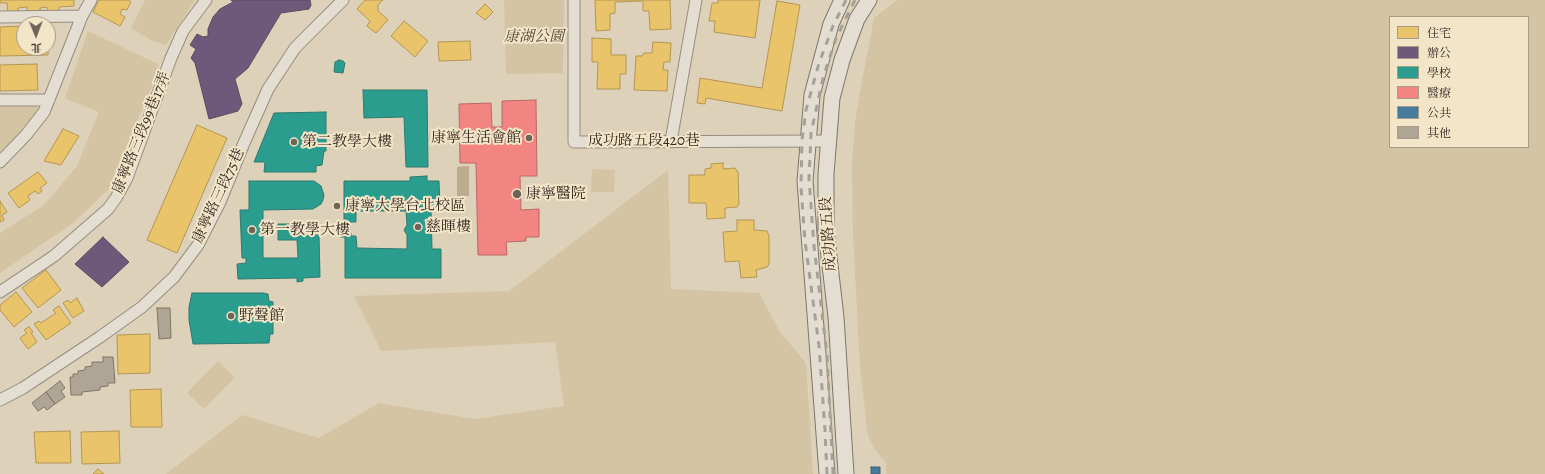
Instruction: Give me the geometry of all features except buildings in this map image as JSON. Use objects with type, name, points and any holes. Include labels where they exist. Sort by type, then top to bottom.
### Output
[{"type":"main road","name":"成功路五段","points":[[827,474],[805,181],[807,141],[812,95],[831,24],[842,0]]},
{"type":"main road","name":"成功路五段","points":[[846,474],[836,317],[826,231],[826,174],[832,98],[842,60],[858,19],[869,0]]},
{"type":"street","points":[[0,162],[44,112],[82,16],[91,0]]},
{"type":"street","name":"康寧路三段99巷17弄","points":[[0,292],[54,256],[83,232],[112,204],[127,178],[171,58],[180,38],[206,0]]},
{"type":"street","name":"康寧路三段75巷","points":[[0,400],[23,388],[100,337],[142,307],[174,277],[198,245],[220,202],[268,89],[295,48],[343,0]]},
{"type":"street","name":"成功路五段420巷","points":[[574,0],[574,142],[828,141]]},
{"type":"street","points":[[671,141],[696,0]]},
{"type":"street","points":[[0,18],[82,16]]},
{"type":"street","points":[[0,100],[48,100]]},
{"type":"green space","points":[[145,0],[195,0],[166,45],[151,40],[131,28]]},
{"type":"green space","name":"康湖公園","points":[[504,0],[564,0],[563,73],[506,74]]},
{"type":"green space","points":[[897,0],[1545,0],[1545,474],[886,474],[886,463],[877,452],[868,436],[860,367],[853,235],[852,160],[856,114],[874,18]]},
{"type":"green space","points":[[88,31],[158,64],[150,91],[108,190],[73,223],[0,273],[0,233],[44,205],[77,166],[99,112],[65,98]]},
{"type":"green space","points":[[0,103],[35,105],[40,111],[0,165]]},
{"type":"green space","points":[[592,169],[615,170],[614,192],[591,192]]},
{"type":"green space","points":[[668,170],[671,289],[759,293],[780,332],[806,363],[813,474],[166,474],[242,415],[319,438],[379,403],[475,419],[564,406],[555,342],[381,351],[354,296],[509,291]]},
{"type":"green space","points":[[218,361],[235,377],[204,409],[187,393]]},
{"type":"shaded area","points":[[469,166],[469,196],[457,196],[457,167]]},
{"type":"railway","points":[[827,474],[819,346],[805,241],[801,187],[802,140],[806,110],[819,63],[833,26],[846,0]]},
{"type":"railway","points":[[833,474],[827,355],[814,246],[809,179],[811,133],[823,78],[836,38],[855,0]]},
{"type":"place","name":"康寧生活會館","points":[[529,138]]},
{"type":"place","name":"第二教學大樓","points":[[294,142]]},
{"type":"place","name":"康寧醫院","points":[[517,194]]},
{"type":"place","name":"康寧大學台北校區","points":[[337,206]]},
{"type":"place","name":"慈暉樓","points":[[418,227]]},
{"type":"place","name":"第一教學大樓","points":[[252,230]]},
{"type":"place","name":"野聲館","points":[[231,316]]}]
